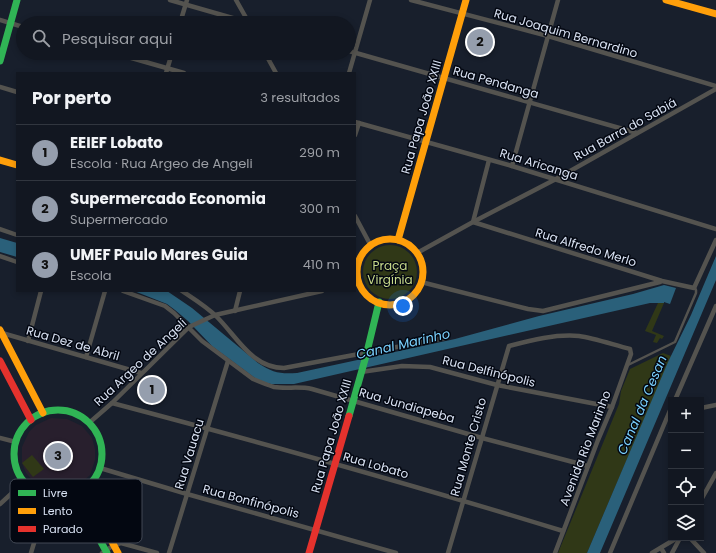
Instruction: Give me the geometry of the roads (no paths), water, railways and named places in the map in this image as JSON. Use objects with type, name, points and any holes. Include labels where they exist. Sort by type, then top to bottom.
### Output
[{"type":"street","points":[[0,61],[17,0]]},
{"type":"street","points":[[170,0],[186,2],[228,16]]},
{"type":"street","points":[[236,0],[245,16]]},
{"type":"street","points":[[356,49],[370,0]]},
{"type":"street","name":"Rua Joaquim Bernardino","points":[[411,0],[548,36],[716,88]]},
{"type":"street","name":"Rua Papa João XXIII","points":[[398,240],[466,0]]},
{"type":"street","points":[[512,166],[558,0]]},
{"type":"street","points":[[666,0],[716,14]]},
{"type":"street","points":[[182,16],[186,2]]},
{"type":"street","points":[[0,20],[16,25]]},
{"type":"street","name":"Rua Pendanga","points":[[356,53],[637,134]]},
{"type":"street","points":[[135,60],[167,71],[170,60]]},
{"type":"street","points":[[270,60],[276,72]]},
{"type":"street","points":[[349,72],[353,60]]},
{"type":"street","points":[[0,87],[16,92]]},
{"type":"street","name":"Rua Barra do Sabiá","points":[[417,253],[556,179],[716,88]]},
{"type":"street","name":"Rua Aricanga","points":[[357,123],[512,166],[716,229]]},
{"type":"street","points":[[0,160],[16,165]]},
{"type":"street","points":[[473,222],[489,160]]},
{"type":"street","points":[[356,218],[371,246]]},
{"type":"street","name":"Rua Alfredo Merlo","points":[[473,222],[662,281],[694,288]]},
{"type":"street","points":[[0,229],[16,236]]},
{"type":"street","points":[[384,240],[398,240],[409,245],[417,253],[422,267],[421,282],[415,292],[402,302],[391,304],[379,302],[367,295],[357,283],[357,262],[371,246],[384,240]]},
{"type":"street","points":[[694,288],[716,240]]},
{"type":"street","points":[[0,256],[16,262]]},
{"type":"street","points":[[421,282],[536,311],[543,311],[662,281]]},
{"type":"street","points":[[28,341],[41,292]]},
{"type":"street","points":[[86,357],[105,292]]},
{"type":"street","name":"Rua Jundiapeba","points":[[126,292],[164,306],[174,312],[190,326],[202,341],[262,384],[275,387],[304,387],[482,438],[588,466]]},
{"type":"street","points":[[183,292],[215,315],[245,350],[269,366],[284,368],[366,355],[444,338]]},
{"type":"street","points":[[235,311],[240,292]]},
{"type":"street","name":"Rua Argeo de Angeli","points":[[89,423],[112,403],[190,326],[215,315],[318,292]]},
{"type":"street","name":"Rua Papa João XXIII","points":[[309,553],[362,371],[379,302]]},
{"type":"street","points":[[676,397],[716,306]]},
{"type":"street","points":[[0,332],[43,413]]},
{"type":"street","name":"Rua Dez de Abril","points":[[0,332],[141,373]]},
{"type":"street","name":"Rua Monte Cristo","points":[[448,553],[509,346],[529,340],[554,336],[580,336],[630,349]]},
{"type":"street","name":"Avenida Rio Marinho","points":[[555,553],[628,365],[631,354],[630,349]]},
{"type":"street","points":[[0,361],[2,369],[31,420]]},
{"type":"street","name":"Rua Vauacu","points":[[169,553],[228,361]]},
{"type":"street","name":"Rua Delfinópolis","points":[[362,371],[402,366],[430,367],[497,386],[612,407]]},
{"type":"street","name":"Rua Lobato","points":[[112,403],[207,428],[463,500],[564,531]]},
{"type":"street","points":[[704,407],[716,405]]},
{"type":"street","points":[[22,479],[17,472],[14,460],[16,442],[22,429],[31,420],[43,413],[51,411],[64,411],[78,415],[89,423],[98,436],[102,452],[100,468],[94,479]]},
{"type":"street","points":[[610,553],[668,417]]},
{"type":"street","points":[[0,438],[16,442]]},
{"type":"street","name":"Rua Bonfinópolis","points":[[100,468],[137,479]]},
{"type":"street","points":[[704,495],[716,473]]},
{"type":"street","name":"Rua Bonfinópolis","points":[[142,481],[396,553]]},
{"type":"street","points":[[0,504],[10,495]]},
{"type":"street","points":[[652,553],[674,541]]},
{"type":"street","points":[[672,553],[678,541]]},
{"type":"street","points":[[693,541],[704,553]]},
{"type":"street","points":[[31,553],[34,543]]},
{"type":"street","points":[[100,543],[105,552],[114,545],[124,544],[157,553]]},
{"type":"street","points":[[114,545],[118,553]]},
{"type":"street","points":[[661,548],[664,553]]},
{"type":"lane","points":[[628,365],[675,342],[696,293],[694,288]]},
{"type":"water","points":[[0,238],[16,243],[16,257],[0,252]]},
{"type":"water","points":[[716,256],[716,280],[600,553],[587,553],[668,362],[691,315]]},
{"type":"water","points":[[664,285],[676,288],[670,304],[664,302],[650,303],[294,384],[271,384],[259,381],[212,346],[188,321],[167,304],[137,292],[168,292],[192,308],[258,363],[272,371],[281,373],[297,373],[455,339],[539,316],[633,294]]},
{"type":"place","name":"Supermercado Economia","points":[[480,42]]},
{"type":"place","name":"EEIEF Lobato","points":[[152,390]]},
{"type":"place","name":"UMEF Paulo Mares Guia","points":[[58,456]]},
{"type":"park label","name":"Praça Virgínia","points":[[390,272]]},
{"type":"water label","name":"Canal Marinho","points":[[403,344]]},
{"type":"water label","name":"Canal da Cesan","points":[[642,405]]}]
